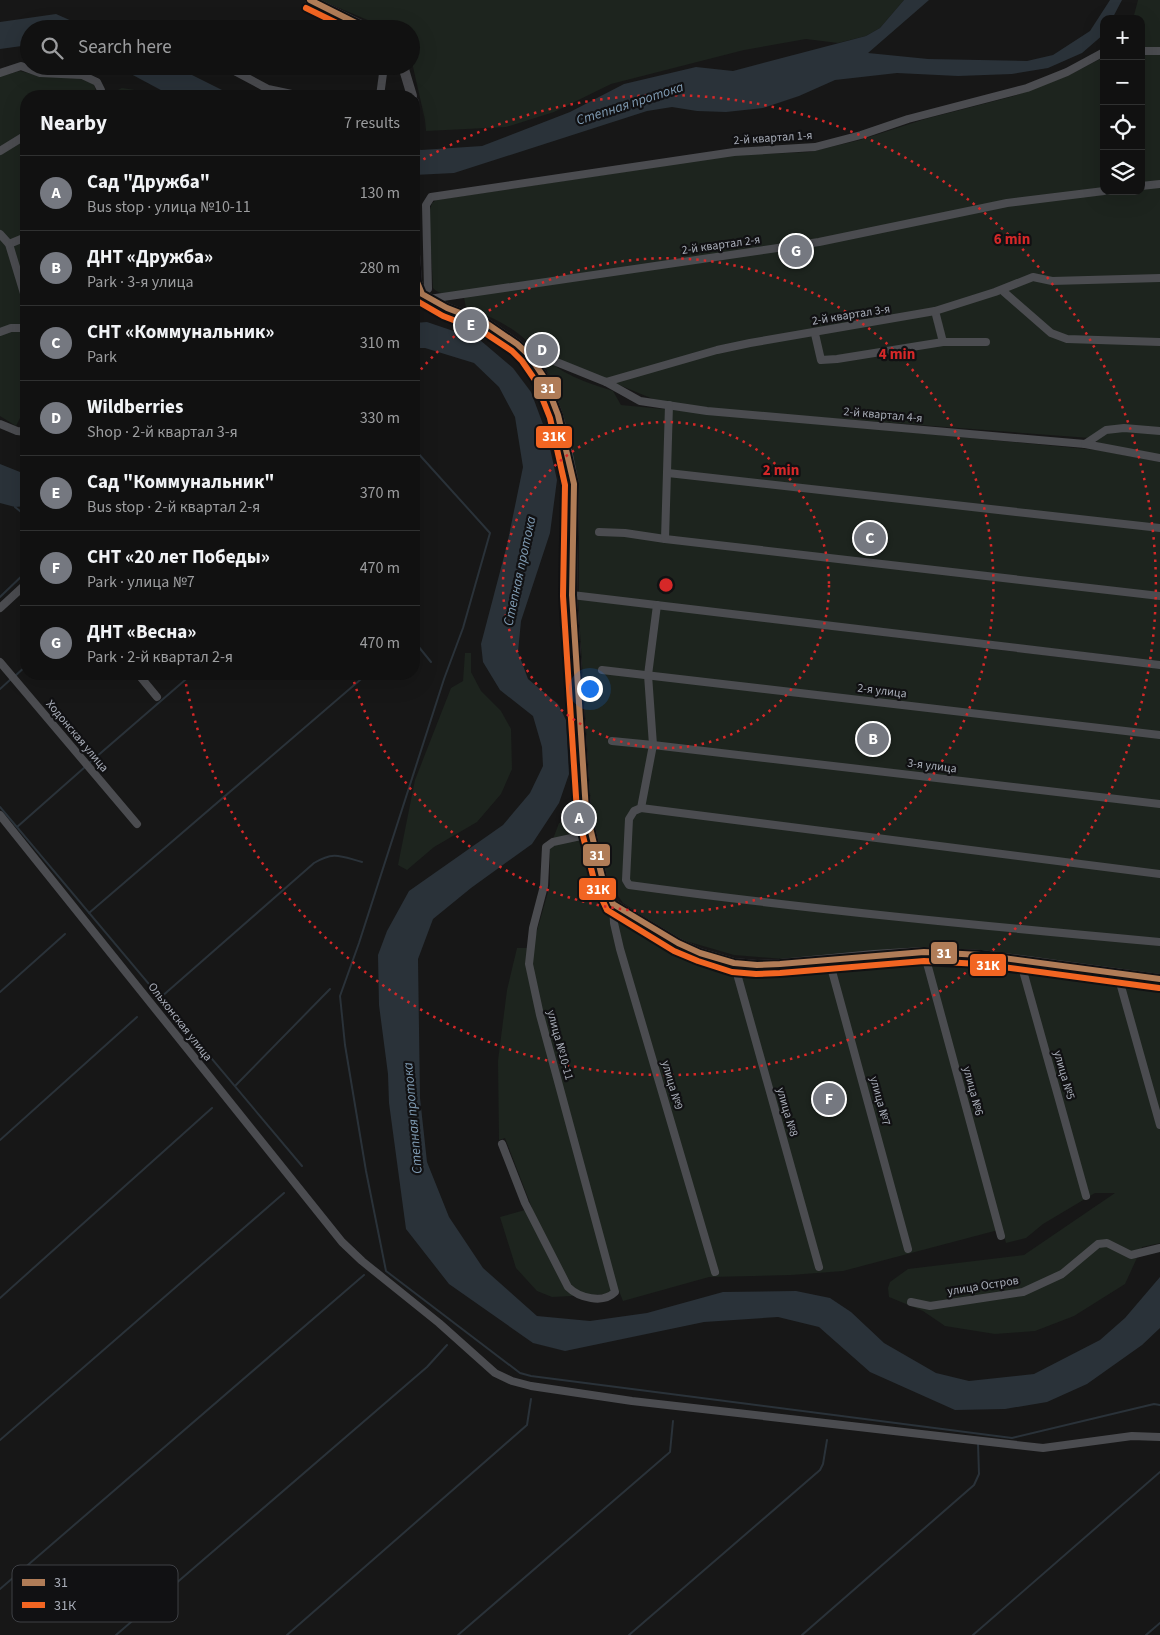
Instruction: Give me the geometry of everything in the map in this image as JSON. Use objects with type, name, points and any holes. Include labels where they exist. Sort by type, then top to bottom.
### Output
[{"type":"street","points":[[310,0],[349,19]]},
{"type":"street","points":[[1145,51],[1160,51]]},
{"type":"street","name":"2-й квартал 1-я","points":[[421,296],[428,289],[426,205],[431,197],[734,152],[815,147],[861,135],[908,119],[1027,88],[1066,72],[1100,54]]},
{"type":"street","points":[[0,73],[20,66]]},
{"type":"street","points":[[82,75],[97,82],[101,90]]},
{"type":"street","points":[[242,75],[273,90]]},
{"type":"street","points":[[381,90],[383,75]]},
{"type":"street","points":[[406,75],[410,90]]},
{"type":"street","points":[[0,151],[20,138]]},
{"type":"street","points":[[1145,186],[1160,184]]},
{"type":"street","name":"2-й квартал 2-я","points":[[421,296],[820,242],[1007,203],[1100,191]]},
{"type":"street","points":[[0,234],[9,244],[20,280]]},
{"type":"street","points":[[9,244],[20,239]]},
{"type":"street","name":"2-й квартал 3-я","points":[[606,382],[717,350],[935,311],[996,292],[1033,277],[1052,280],[1160,278]]},
{"type":"street","points":[[1004,292],[1051,333],[1067,339],[1160,342]]},
{"type":"street","points":[[421,296],[486,323],[505,334],[529,355],[543,376],[558,415],[574,484],[572,596],[586,810],[590,834],[603,881],[613,904],[678,943],[700,953],[734,963],[757,965],[924,952],[981,955],[1117,972],[1160,980]]},
{"type":"street","points":[[935,311],[943,342]]},
{"type":"street","points":[[0,332],[11,328],[20,328]]},
{"type":"street","name":"2-й квартал 3-я","points":[[815,334],[821,360],[943,342],[986,342]]},
{"type":"street","points":[[529,355],[549,359],[606,382]]},
{"type":"street","name":"2-й квартал 4-я","points":[[606,382],[640,400],[708,411],[1085,444],[1160,458]]},
{"type":"street","points":[[665,539],[669,405]]},
{"type":"street","points":[[0,424],[20,431]]},
{"type":"street","points":[[1085,444],[1106,430],[1124,428],[1160,431]]},
{"type":"street","points":[[668,473],[1160,528]]},
{"type":"street","points":[[599,532],[625,533],[1160,596]]},
{"type":"street","points":[[0,608],[20,590]]},
{"type":"street","points":[[572,596],[1160,665]]},
{"type":"street","points":[[641,808],[652,745],[648,675],[656,605]]},
{"type":"street","name":"Ходонская улица","points":[[0,662],[136,824]]},
{"type":"street","name":"2-я улица","points":[[602,670],[1160,735]]},
{"type":"street","points":[[143,680],[157,697]]},
{"type":"street","name":"3-я улица","points":[[612,741],[1160,804]]},
{"type":"street","points":[[1160,874],[641,808],[634,811],[629,818],[626,880],[629,884],[733,899],[977,926],[1160,942]]},
{"type":"street","name":"Ольхонская улица","points":[[0,815],[342,1242],[380,1277],[439,1323],[495,1373],[512,1381],[531,1386],[632,1401],[1043,1448],[1132,1436],[1160,1437]]},
{"type":"street","name":"улица №10-11","points":[[502,1144],[526,1203],[568,1287],[573,1292],[601,1299],[610,1296],[615,1292],[540,1015],[529,964],[533,928],[544,886],[546,847],[553,842],[590,834]]},
{"type":"street","name":"улица №9","points":[[613,904],[614,923],[620,949],[715,1272]]},
{"type":"street","name":"улица №6","points":[[924,952],[1001,1236]]},
{"type":"street","name":"улица №7","points":[[829,960],[908,1249]]},
{"type":"street","name":"улица №5","points":[[1020,960],[1086,1196]]},
{"type":"street","name":"улица №8","points":[[734,963],[819,1267]]},
{"type":"street","points":[[1117,972],[1160,1125]]},
{"type":"street","name":"улица Остров","points":[[912,1302],[930,1306],[1023,1292],[1062,1274],[1098,1244],[1107,1243],[1131,1255],[1160,1248]]},
{"type":"shaded area","points":[[320,0],[904,0],[880,28],[866,36],[838,43],[806,39],[744,50],[611,84],[554,112],[506,127],[426,131],[420,90],[418,90],[415,75],[420,75],[420,20],[368,20]]},
{"type":"shaded area","points":[[1138,0],[1160,0],[1160,458],[1105,446],[1090,438],[708,409],[653,399],[535,350],[521,336],[504,324],[466,308],[463,292],[440,293],[433,288],[429,213],[432,203],[436,200],[736,155],[809,152],[860,140],[925,119],[1014,96],[1067,76],[1100,59],[1100,195],[1145,195],[1145,15],[1134,15]]},
{"type":"shaded area","points":[[20,71],[20,75],[81,78],[94,84],[96,90],[20,90],[20,418],[16,426],[0,416],[0,76]]},
{"type":"shaded area","points":[[122,88],[135,90],[118,90]]},
{"type":"shaded area","points":[[549,359],[554,365],[569,375],[613,391],[621,405],[1097,450],[1160,462],[1160,661],[579,593],[579,483],[563,418],[546,368]]},
{"type":"shaded area","points":[[578,599],[1160,669],[1160,976],[901,949],[783,959],[734,955],[679,939],[623,903],[607,880],[591,809]]},
{"type":"shaded area","points":[[465,653],[471,653],[471,672],[481,691],[501,711],[511,729],[512,769],[501,794],[477,822],[434,847],[407,870],[398,865],[415,780],[451,688],[463,681]]},
{"type":"shaded area","points":[[581,822],[609,915],[623,913],[712,961],[742,971],[944,955],[1160,982],[1160,1243],[1142,1247],[1125,1284],[1074,1316],[1035,1331],[995,1334],[945,1326],[923,1311],[889,1297],[888,1288],[890,1282],[908,1269],[1024,1255],[1115,1193],[1095,1193],[1043,1224],[1026,1238],[1006,1243],[1002,1229],[843,1271],[791,1275],[709,1277],[623,1301],[619,1291],[611,1294],[552,1297],[537,1291],[516,1268],[500,1217],[532,1208],[505,1138],[499,1140],[498,1061],[507,990],[517,948],[532,948],[550,885],[550,847],[559,823]]},
{"type":"water","name":"Степная протока","points":[[904,0],[929,0],[868,53],[928,59],[1027,61],[1053,55],[1090,31],[1100,16],[1100,37],[1082,53],[1048,68],[1012,74],[958,76],[897,73],[835,80],[799,96],[763,108],[726,112],[697,111],[672,107],[647,111],[454,173],[420,175],[420,150],[482,146],[570,112],[624,84],[696,67],[733,71],[866,36],[880,28]]},
{"type":"water","points":[[1110,0],[1122,0],[1114,15],[1100,15]]},
{"type":"water","points":[[56,14],[70,20],[20,20],[20,46],[0,49],[0,22]]},
{"type":"water","points":[[133,75],[192,75],[222,90],[161,90]]},
{"type":"water","name":"Степная протока","points":[[427,322],[480,340],[513,368],[531,392],[547,435],[557,480],[550,533],[521,621],[518,652],[528,679],[558,704],[566,720],[569,774],[559,803],[532,844],[471,888],[433,919],[418,959],[420,1098],[427,1162],[449,1217],[483,1268],[537,1316],[590,1321],[647,1313],[723,1292],[796,1291],[830,1298],[851,1312],[884,1343],[936,1373],[969,1381],[1034,1374],[1100,1340],[1125,1318],[1160,1277],[1160,1328],[1142,1345],[1087,1384],[1047,1402],[1005,1409],[955,1410],[870,1372],[819,1327],[778,1317],[704,1322],[565,1351],[533,1343],[449,1284],[406,1229],[389,1103],[388,1074],[379,1005],[378,955],[387,931],[409,891],[503,825],[530,793],[543,766],[542,747],[533,716],[500,690],[483,662],[481,644],[507,545],[523,467],[515,417],[499,387],[474,363],[420,348],[420,323]]},
{"type":"water","points":[[0,464],[20,472],[20,507],[0,503]]},
{"type":"waterway","points":[[420,455],[490,533],[463,628],[444,679],[359,943],[340,996],[345,1045],[366,1171],[386,1271],[520,1373],[531,1376],[1012,1438],[1154,1404],[1160,1405]]},
{"type":"waterway","points":[[15,507],[20,511]]},
{"type":"waterway","points":[[0,597],[20,578]]},
{"type":"waterway","points":[[420,648],[431,662]]},
{"type":"waterway","points":[[15,676],[20,671]]},
{"type":"waterway","points":[[0,689],[11,679]]},
{"type":"waterway","points":[[88,764],[185,680]]},
{"type":"waterway","points":[[89,913],[360,680]]},
{"type":"waterway","points":[[17,827],[85,767]]},
{"type":"waterway","points":[[0,807],[302,1166]]},
{"type":"waterway","points":[[160,998],[314,863],[332,856],[362,862]]},
{"type":"waterway","points":[[0,992],[65,934]]},
{"type":"waterway","points":[[235,1086],[330,989]]},
{"type":"waterway","points":[[0,1140],[137,1017]]},
{"type":"waterway","points":[[0,1298],[212,1108]]},
{"type":"waterway","points":[[0,1440],[284,1193]]},
{"type":"waterway","points":[[28,1565],[364,1275]]},
{"type":"waterway","points":[[178,1582],[427,1367],[447,1345]]},
{"type":"waterway","points":[[287,1635],[527,1425],[531,1399]]},
{"type":"waterway","points":[[458,1635],[670,1452],[673,1421]]},
{"type":"waterway","points":[[629,1635],[820,1470],[823,1464],[827,1440]]},
{"type":"waterway","points":[[802,1635],[974,1485],[979,1474],[978,1443]]},
{"type":"waterway","points":[[973,1635],[1160,1472]]},
{"type":"waterway","points":[[0,1589],[12,1579]]},
{"type":"waterway","points":[[116,1635],[131,1622]]},
{"type":"waterway","points":[[1146,1635],[1160,1623]]},
{"type":"transit line","name":"31","points":[[310,0],[350,20]]},
{"type":"transit line","name":"31К","points":[[306,8],[331,20]]},
{"type":"transit line","name":"31","points":[[420,289],[422,294],[447,308],[486,323],[517,344],[529,355],[543,376],[558,415],[574,484],[572,595],[586,811],[603,881],[613,904],[678,943],[700,953],[734,963],[780,964],[924,952],[981,955],[1160,979]]},
{"type":"transit line","name":"31К","points":[[420,303],[443,316],[482,331],[512,351],[522,361],[535,380],[550,418],[565,485],[563,596],[577,812],[595,884],[607,910],[674,951],[732,972],[780,973],[924,961],[980,964],[1159,988]]},
{"type":"place","name":"ДНТ «Весна»","points":[[796,251]]},
{"type":"place","name":"Сад \"Коммунальник\"","points":[[471,325]]},
{"type":"place","name":"Wildberries","points":[[542,350]]},
{"type":"place","name":"СНТ «Коммунальник»","points":[[870,538]]},
{"type":"place","name":"ДНТ «Дружба»","points":[[873,739]]},
{"type":"place","name":"Сад \"Дружба\"","points":[[579,818]]},
{"type":"place","name":"СНТ «20 лет Победы»","points":[[829,1099]]}]
